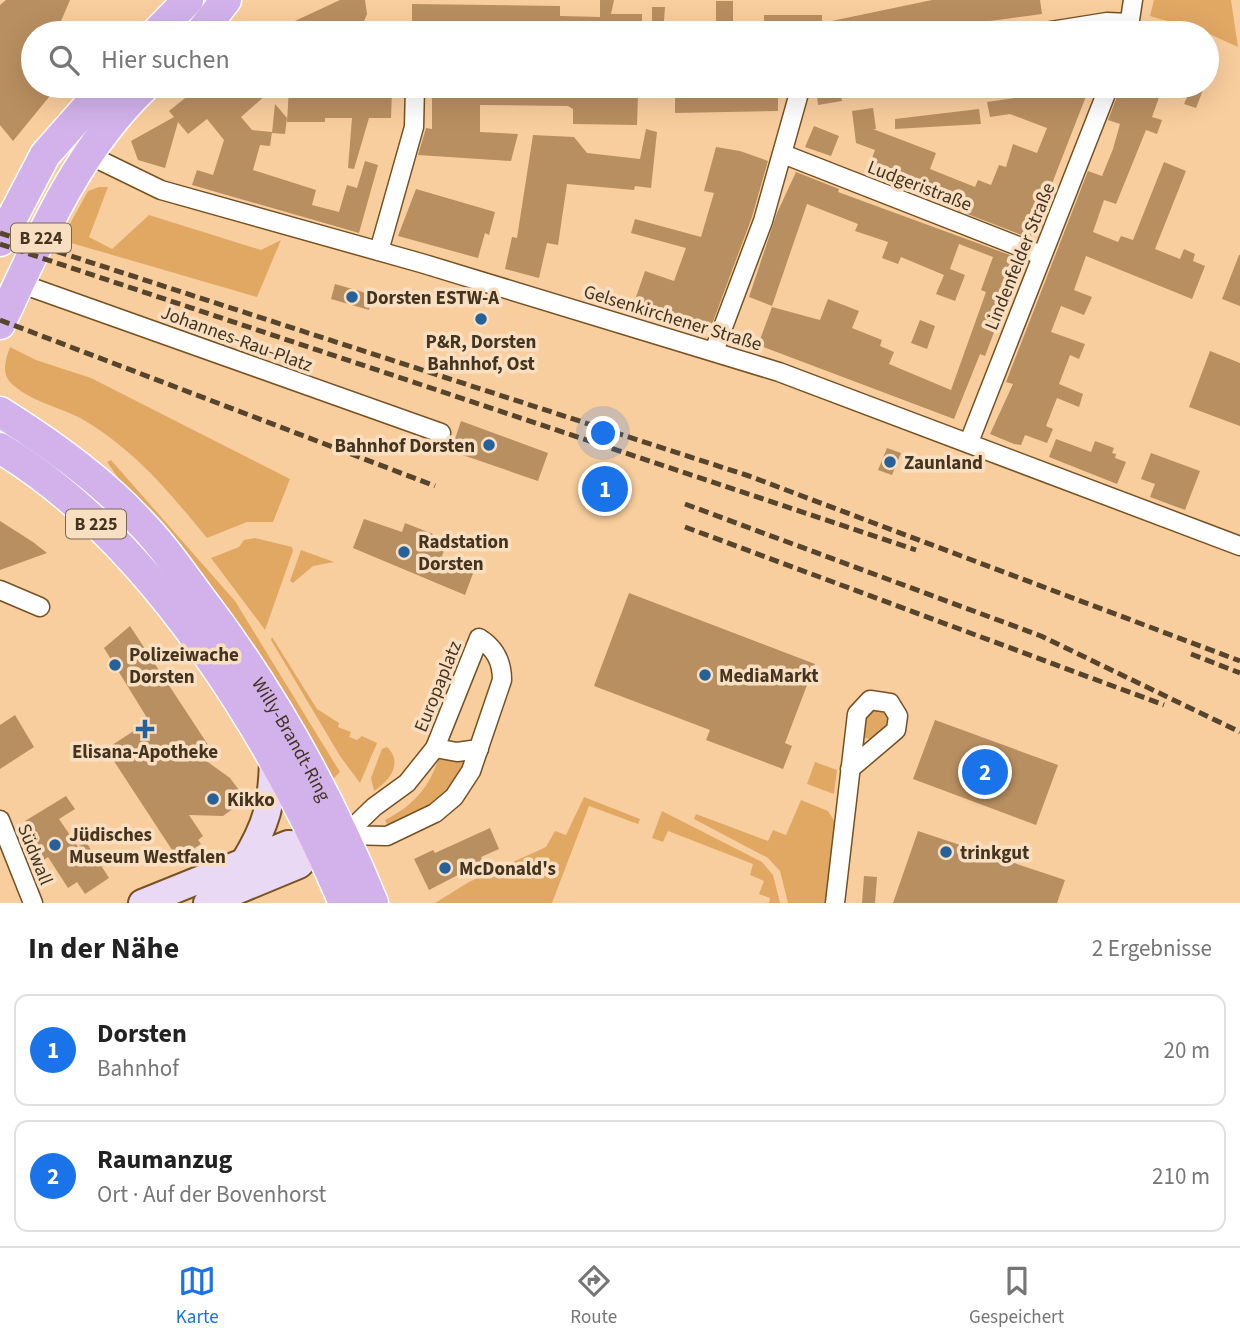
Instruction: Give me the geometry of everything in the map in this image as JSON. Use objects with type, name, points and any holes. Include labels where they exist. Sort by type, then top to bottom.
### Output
[{"type":"main road","points":[[209,21],[226,0]]},
{"type":"main road","points":[[168,21],[187,1]]},
{"type":"main road","points":[[178,21],[187,1]]},
{"type":"main road","name":"B 224","points":[[0,241],[46,155],[96,98]]},
{"type":"main road","points":[[87,154],[84,132],[113,98]]},
{"type":"main road","name":"B 224","points":[[0,324],[50,218],[87,154],[119,111],[133,98]]},
{"type":"main road","name":"Willy-Brandt-Ring","points":[[0,412],[81,471],[138,519],[160,547],[258,679],[325,793],[332,840]]},
{"type":"main road","name":"Willy-Brandt-Ring","points":[[0,448],[53,485],[121,548],[185,626],[231,690],[273,760],[332,840]]},
{"type":"main road","points":[[244,862],[257,839],[270,805],[273,760]]},
{"type":"main road","points":[[142,903],[288,844],[332,840]]},
{"type":"main road","points":[[207,903],[299,865],[332,840]]},
{"type":"main road","name":"B 225","points":[[332,840],[344,903]]},
{"type":"main road","name":"B 225","points":[[332,840],[373,903]]},
{"type":"street","points":[[1130,21],[1133,0]]},
{"type":"street","points":[[379,251],[414,127],[415,98]]},
{"type":"street","points":[[714,351],[763,220],[798,98]]},
{"type":"street","name":"Lindenfelder Straße","points":[[969,442],[1105,98]]},
{"type":"street","name":"Gelsenkirchener Straße","points":[[87,154],[161,190],[379,251],[714,351],[843,394],[1240,546]]},
{"type":"street","name":"Ludgeristraße","points":[[783,154],[1041,255]]},
{"type":"street","name":"Johannes-Rau-Platz","points":[[19,283],[441,433]]},
{"type":"street","points":[[0,590],[40,607]]},
{"type":"street","name":"Europaplatz","points":[[479,638],[493,649],[501,666],[502,680],[479,749],[460,790],[435,813],[387,836],[332,840],[407,783],[435,748],[479,638]]},
{"type":"street","name":"Europaplatz","points":[[435,748],[457,752],[479,749]]},
{"type":"street","points":[[835,903],[850,769]]},
{"type":"street","name":"Südwall","points":[[0,820],[33,903]]},
{"type":"shaded area","points":[[1154,0],[1231,0],[1238,47],[1219,38],[1219,21],[1167,21],[1150,16]]},
{"type":"shaded area","points":[[108,187],[89,237],[112,249],[149,215],[261,250],[281,240],[257,297],[61,240],[88,191]]},
{"type":"shaded area","points":[[10,347],[36,360],[91,378],[290,479],[273,522],[247,522],[207,538],[165,488],[119,444],[82,419],[17,389],[7,378],[5,369]]},
{"type":"shaded area","points":[[111,460],[235,601],[340,772],[333,779],[328,776],[107,462]]},
{"type":"shaded area","points":[[255,538],[292,547],[293,551],[265,630],[211,558],[239,547],[244,540]]},
{"type":"shaded area","points":[[301,550],[334,562],[313,566],[293,583],[290,581]]},
{"type":"shaded area","points":[[272,637],[317,709],[339,723],[338,727],[351,732],[349,737],[357,740],[362,736],[377,743],[360,783],[340,756],[271,640]]},
{"type":"shaded area","points":[[869,709],[884,709],[889,715],[887,727],[871,739],[865,738],[865,716]]},
{"type":"shaded area","points":[[387,747],[392,753],[394,765],[389,777],[374,791],[371,778],[382,749]]},
{"type":"shaded area","points":[[439,756],[467,761],[461,774],[444,794],[424,808],[388,826],[385,820],[412,802],[426,786]]},
{"type":"shaded area","points":[[815,762],[837,770],[834,794],[807,784]]},
{"type":"shaded area","points":[[584,797],[640,819],[638,824],[589,806],[552,903],[435,903],[469,882],[546,847],[555,831],[566,835]]},
{"type":"shaded area","points":[[801,800],[828,811],[835,822],[826,903],[788,903],[780,871],[768,858],[694,819],[696,814],[768,841],[773,830],[786,835]]},
{"type":"shaded area","points":[[662,811],[762,862],[773,875],[780,903],[769,903],[770,898],[759,894],[764,881],[750,875],[753,864],[668,831],[663,842],[652,838]]},
{"type":"building","points":[[6,0],[70,0],[61,21],[21,21],[21,98],[48,98],[13,141],[0,125],[0,5]]},
{"type":"building","points":[[340,0],[365,0],[367,14],[364,21],[295,21]]},
{"type":"building","points":[[600,0],[614,0],[611,14],[642,14],[642,21],[412,21],[412,4],[560,6],[560,16],[600,17]]},
{"type":"building","points":[[932,0],[1040,0],[1042,14],[990,21],[832,21]]},
{"type":"building","points":[[716,1],[733,1],[733,21],[716,21]]},
{"type":"building","points":[[652,7],[665,7],[664,21],[652,21]]},
{"type":"building","points":[[764,15],[822,15],[822,21],[764,21]]},
{"type":"building","points":[[185,98],[263,98],[241,117],[252,130],[272,132],[270,146],[260,145],[253,170],[316,190],[312,205],[339,212],[347,185],[357,188],[365,161],[378,165],[359,233],[192,185],[197,170],[213,175],[224,140],[207,119],[188,134],[178,122],[165,168],[138,160],[131,141],[174,117],[169,111]]},
{"type":"building","points":[[288,98],[392,98],[391,118],[369,118],[354,169],[348,168],[352,118],[325,118],[325,122],[287,122]]},
{"type":"building","points":[[432,98],[638,98],[637,125],[573,124],[573,109],[568,106],[480,105],[480,132],[518,134],[511,161],[418,155],[426,128],[432,129]]},
{"type":"building","points":[[675,98],[778,98],[778,111],[675,113]]},
{"type":"building","points":[[817,98],[842,98],[842,101],[818,105]]},
{"type":"building","points":[[1015,98],[1085,98],[1032,235],[1027,237],[957,210],[958,207],[929,195],[931,191],[884,172],[882,177],[867,172],[875,150],[856,143],[852,111],[873,108],[876,129],[873,129],[936,153],[930,169],[975,187],[978,180],[991,185],[999,165],[1006,167],[1013,144],[1037,153],[1047,128],[1010,114],[990,117],[987,102]]},
{"type":"building","points":[[1116,98],[1159,98],[1152,117],[1162,120],[1157,134],[1146,130],[1116,204],[1104,200],[1093,232],[1118,242],[1121,236],[1133,240],[1164,162],[1186,171],[1155,249],[1180,259],[1184,249],[1195,254],[1193,261],[1205,266],[1192,299],[1086,256],[1074,290],[1092,297],[1084,315],[1061,306],[1051,332],[1085,344],[1079,359],[1070,355],[1059,384],[1083,394],[1079,407],[1057,398],[1046,426],[1053,429],[1047,443],[1025,435],[1021,445],[1014,444],[990,434],[1013,384],[1006,382],[1088,171],[1102,176],[1113,149],[1120,124],[1108,120]]},
{"type":"building","points":[[1187,98],[1200,98],[1196,108],[1184,104]]},
{"type":"building","points":[[275,104],[287,118],[285,134],[272,133]]},
{"type":"building","points":[[979,109],[981,124],[895,129],[895,119]]},
{"type":"building","points":[[814,126],[839,136],[831,156],[805,147]]},
{"type":"building","points":[[646,129],[657,132],[651,188],[635,186],[634,190],[567,184],[558,245],[547,243],[539,278],[505,269],[512,237],[517,238],[533,135],[574,137],[587,153],[640,159]]},
{"type":"building","points":[[716,147],[740,151],[768,161],[752,217],[711,327],[639,301],[640,298],[636,297],[645,271],[674,281],[686,248],[631,233],[635,219],[701,237],[714,193],[704,191]]},
{"type":"building","points":[[796,172],[839,189],[838,192],[1018,258],[1020,264],[985,356],[980,354],[954,419],[758,345],[772,307],[820,320],[828,299],[859,311],[852,328],[882,340],[880,346],[894,352],[889,364],[951,390],[986,292],[981,290],[993,257],[959,244],[950,269],[965,275],[955,301],[936,294],[944,275],[901,257],[898,264],[882,258],[888,242],[855,231],[858,224],[807,204],[772,306],[749,297],[777,213]]},
{"type":"building","points":[[416,189],[495,212],[489,235],[485,233],[478,258],[398,236]]},
{"type":"building","points":[[1240,255],[1240,306],[1222,299]]},
{"type":"building","name":"Dorsten ESTW-A","points":[[335,284],[373,295],[369,310],[331,299]]},
{"type":"building","points":[[920,320],[935,326],[927,349],[911,343]]},
{"type":"building","points":[[1210,351],[1240,363],[1240,426],[1189,407]]},
{"type":"building","name":"Bahnhof Dorsten","points":[[461,421],[548,453],[538,481],[451,451]]},
{"type":"building","points":[[1056,439],[1091,452],[1095,441],[1114,448],[1112,453],[1116,454],[1115,458],[1126,462],[1117,484],[1049,457]]},
{"type":"building","name":"Zaunland","points":[[887,448],[901,453],[892,475],[878,470]]},
{"type":"building","points":[[1151,453],[1200,471],[1185,510],[1150,497],[1155,484],[1141,479]]},
{"type":"building","name":"Radstation Dorsten","points":[[364,519],[402,532],[405,523],[433,534],[429,542],[445,548],[442,556],[475,568],[465,595],[353,548]]},
{"type":"building","points":[[0,521],[33,542],[47,553],[0,570]]},
{"type":"building","name":"MediaMarkt","points":[[629,593],[815,664],[785,743],[792,746],[783,769],[706,740],[710,730],[594,686]]},
{"type":"building","points":[[130,626],[214,754],[205,760],[230,778],[239,790],[234,808],[223,816],[189,815],[203,836],[198,840],[201,844],[178,859],[106,749],[149,721],[104,648]]},
{"type":"building","points":[[15,715],[34,747],[0,769],[0,725]]},
{"type":"building","points":[[935,720],[1058,765],[1036,825],[913,779]]},
{"type":"building","name":"Jüdisches Museum Westfalen","points":[[66,796],[75,809],[59,819],[78,847],[86,842],[109,878],[85,894],[77,882],[68,888],[48,857],[41,862],[32,847],[38,844],[25,821]]},
{"type":"building","name":"McDonald's","points":[[490,828],[499,849],[481,857],[483,862],[429,890],[414,859],[433,850],[435,853]]},
{"type":"building","name":"trinkgut","points":[[918,831],[1065,880],[1057,903],[893,903]]},
{"type":"building","points":[[864,876],[877,877],[875,903],[862,903]]},
{"type":"railway","points":[[0,233],[749,476],[1240,661]]},
{"type":"railway","points":[[0,244],[916,550]]},
{"type":"railway","points":[[0,320],[435,486]]},
{"type":"railway","points":[[685,504],[1041,636],[1240,732]]},
{"type":"railway","points":[[685,527],[1164,705]]},
{"type":"railway","points":[[1191,654],[1240,673]]},
{"type":"place","name":"Dorsten ESTW-A","points":[[352,297]]},
{"type":"place","name":"P&R, Dorsten Bahnhof, Ost","points":[[481,319]]},
{"type":"place","name":"Bahnhof Dorsten","points":[[489,445]]},
{"type":"place","name":"Zaunland","points":[[890,462]]},
{"type":"place","name":"Dorsten","points":[[605,489]]},
{"type":"place","name":"Radstation Dorsten","points":[[404,552]]},
{"type":"place","name":"Polizeiwache Dorsten","points":[[115,665]]},
{"type":"place","name":"MediaMarkt","points":[[705,675]]},
{"type":"place","name":"Elisana-Apotheke","points":[[145,729]]},
{"type":"place","name":"Raumanzug","points":[[985,772]]},
{"type":"place","name":"Kikko","points":[[213,799]]},
{"type":"place","name":"Jüdisches Museum Westfalen","points":[[55,845]]},
{"type":"place","name":"trinkgut","points":[[946,852]]},
{"type":"place","name":"McDonald's","points":[[445,868]]}]
